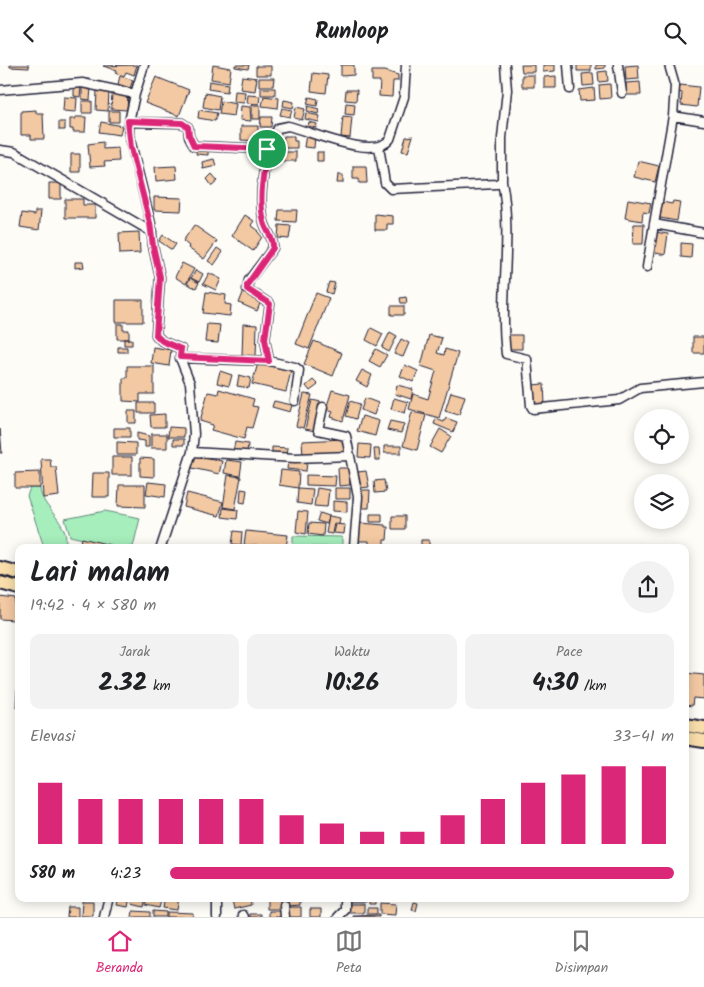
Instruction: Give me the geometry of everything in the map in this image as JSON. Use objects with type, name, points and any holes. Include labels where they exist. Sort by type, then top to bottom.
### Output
[{"type":"highway","points":[[0,568],[15,572]]},
{"type":"highway","points":[[0,583],[15,586]]},
{"type":"highway","points":[[689,726],[704,728]]},
{"type":"highway","points":[[689,739],[704,741]]},
{"type":"street","points":[[144,65],[134,94],[128,121],[131,148],[152,232],[161,284],[156,335],[162,341],[181,349],[180,357],[190,383],[194,433],[192,452],[162,544]]},
{"type":"street","points":[[269,361],[265,339],[270,304],[247,289],[247,285],[273,248],[274,243],[266,227],[263,214],[263,185],[267,149],[278,128],[288,126],[355,146],[379,147],[386,144],[390,139],[404,97],[406,65]]},
{"type":"street","points":[[505,65],[507,90],[502,138],[502,181],[505,198],[506,232],[506,354],[527,359],[533,409],[619,400],[640,389],[704,382]]},
{"type":"street","points":[[568,65],[570,89]]},
{"type":"street","points":[[618,65],[622,93]]},
{"type":"street","points":[[647,267],[673,116],[675,86],[669,65]]},
{"type":"street","points":[[0,90],[82,83],[134,94]]},
{"type":"street","points":[[673,116],[704,121]]},
{"type":"street","points":[[128,121],[182,123],[188,127],[194,146],[267,149]]},
{"type":"street","points":[[379,147],[385,183],[391,189],[498,184],[502,181]]},
{"type":"street","points":[[0,150],[14,152],[152,232]]},
{"type":"street","points":[[654,224],[704,233]]},
{"type":"street","points":[[180,357],[269,361],[296,367],[299,370],[295,401]]},
{"type":"street","points":[[322,407],[318,430],[346,436],[358,497],[354,544]]},
{"type":"street","points":[[192,452],[296,458],[350,456]]},
{"type":"street","points":[[104,917],[108,902]]},
{"type":"street","points":[[217,917],[218,902]]},
{"type":"street","points":[[338,917],[345,910],[346,902]]},
{"type":"street","points":[[284,905],[285,917]]},
{"type":"green space","points":[[30,488],[40,488],[45,503],[64,531],[65,544],[43,544],[27,496]]},
{"type":"green space","points":[[105,511],[140,518],[134,544],[104,544],[70,536],[65,519]]},
{"type":"green space","points":[[293,536],[342,537],[342,544],[293,544]]},
{"type":"building","points":[[10,65],[29,65],[29,68],[10,67]]},
{"type":"building","points":[[137,65],[134,75],[126,72],[124,76],[115,73],[117,70],[103,66]]},
{"type":"building","points":[[213,65],[231,68],[229,82],[211,79]]},
{"type":"building","points":[[235,65],[249,65],[248,69],[235,67]]},
{"type":"building","points":[[341,65],[354,65],[354,75],[341,76]]},
{"type":"building","points":[[521,65],[534,65],[534,72],[522,72]]},
{"type":"building","points":[[543,65],[555,65],[555,71],[543,72]]},
{"type":"building","points":[[577,65],[591,65],[591,71],[577,71]]},
{"type":"building","points":[[596,65],[605,65],[605,68],[596,69]]},
{"type":"building","points":[[638,65],[639,79],[626,80],[625,66]]},
{"type":"building","points":[[256,66],[271,66],[271,75],[256,75]]},
{"type":"building","points":[[372,71],[385,71],[398,75],[398,81],[393,81],[392,97],[379,96],[380,81],[372,81]]},
{"type":"building","points":[[607,71],[608,81],[599,82],[598,72]]},
{"type":"building","points":[[313,73],[328,75],[326,93],[311,91]]},
{"type":"building","points":[[593,73],[594,85],[583,86],[582,74]]},
{"type":"building","points":[[522,75],[534,75],[534,87],[522,87]]},
{"type":"building","points":[[120,76],[133,80],[130,88],[118,84]]},
{"type":"building","points":[[242,76],[257,78],[255,91],[240,89]]},
{"type":"building","points":[[556,76],[556,88],[544,88],[544,77]]},
{"type":"building","points":[[156,77],[189,90],[179,116],[145,103]]},
{"type":"building","points":[[259,78],[274,78],[273,86],[259,86]]},
{"type":"building","points":[[209,81],[228,84],[227,92],[208,89]]},
{"type":"building","points":[[640,82],[641,95],[626,95],[626,83]]},
{"type":"building","points":[[610,84],[611,98],[600,99],[599,85]]},
{"type":"building","points":[[680,85],[699,87],[697,107],[681,105],[682,93],[679,92]]},
{"type":"building","points":[[82,87],[91,88],[90,100],[82,99]]},
{"type":"building","points":[[74,88],[81,88],[80,97],[74,96]]},
{"type":"building","points":[[261,88],[275,88],[275,95],[261,95]]},
{"type":"building","points":[[594,88],[595,100],[580,101],[579,90]]},
{"type":"building","points":[[346,90],[357,90],[356,101],[345,100]]},
{"type":"building","points":[[97,91],[109,91],[108,111],[96,110]]},
{"type":"building","points":[[235,91],[245,92],[244,103],[234,102]]},
{"type":"building","points":[[112,93],[128,94],[127,110],[111,109]]},
{"type":"building","points":[[205,93],[220,96],[218,110],[203,107]]},
{"type":"building","points":[[248,95],[260,96],[259,104],[247,103]]},
{"type":"building","points":[[264,96],[279,98],[278,108],[262,106]]},
{"type":"building","points":[[64,97],[77,98],[76,112],[63,111]]},
{"type":"building","points":[[309,97],[318,99],[317,106],[307,104]]},
{"type":"building","points":[[284,100],[294,102],[293,108],[283,106]]},
{"type":"building","points":[[82,101],[92,101],[92,113],[82,113]]},
{"type":"building","points":[[221,101],[236,104],[234,116],[219,114]]},
{"type":"building","points":[[346,103],[355,104],[354,115],[345,114]]},
{"type":"building","points":[[252,105],[260,105],[260,119],[252,119]]},
{"type":"building","points":[[241,106],[250,107],[251,121],[240,120]]},
{"type":"building","points":[[308,106],[319,109],[318,114],[307,111]]},
{"type":"building","points":[[296,107],[305,109],[302,120],[294,118]]},
{"type":"building","points":[[282,108],[292,110],[290,117],[280,115]]},
{"type":"building","points":[[36,110],[36,113],[43,113],[44,139],[31,139],[31,135],[21,135],[21,111]]},
{"type":"building","points":[[199,110],[217,113],[215,121],[198,118]]},
{"type":"building","points":[[109,111],[119,111],[119,122],[109,122]]},
{"type":"building","points":[[306,113],[320,116],[319,122],[305,119]]},
{"type":"building","points":[[343,116],[352,117],[350,138],[341,137]]},
{"type":"building","points":[[75,117],[86,117],[85,132],[73,132],[73,129],[70,129],[70,119],[75,119]]},
{"type":"building","points":[[261,117],[272,117],[271,127],[260,127]]},
{"type":"building","points":[[59,122],[65,122],[65,130],[59,130]]},
{"type":"building","points":[[101,122],[122,126],[120,135],[99,132]]},
{"type":"building","points":[[309,122],[317,124],[316,128],[308,126]]},
{"type":"building","points":[[241,126],[258,126],[258,141],[241,140]]},
{"type":"building","points":[[263,130],[271,132],[269,141],[260,138]]},
{"type":"building","points":[[306,134],[315,135],[314,148],[304,147]]},
{"type":"building","points":[[284,136],[294,136],[294,141],[297,141],[297,148],[282,148]]},
{"type":"building","points":[[413,136],[408,152],[402,151],[406,137]]},
{"type":"building","points":[[103,142],[103,149],[118,148],[119,161],[104,162],[105,166],[90,167],[88,144]]},
{"type":"building","points":[[197,149],[208,150],[208,155],[196,154]]},
{"type":"building","points":[[281,152],[296,152],[296,161],[280,161]]},
{"type":"building","points":[[317,152],[323,152],[323,161],[317,161]]},
{"type":"building","points":[[71,154],[80,154],[80,172],[71,172]]},
{"type":"building","points":[[214,159],[216,166],[203,169],[202,162]]},
{"type":"building","points":[[638,161],[659,166],[655,182],[634,177]]},
{"type":"building","points":[[176,166],[177,179],[156,181],[155,167]]},
{"type":"building","points":[[353,166],[366,166],[367,183],[359,183],[359,179],[353,179]]},
{"type":"building","points":[[212,174],[218,181],[212,186],[207,179]]},
{"type":"building","points":[[338,175],[343,175],[343,183],[337,183]]},
{"type":"building","points":[[49,183],[61,183],[61,199],[49,199]]},
{"type":"building","points":[[154,197],[182,198],[181,211],[154,210]]},
{"type":"building","points":[[65,199],[83,199],[83,205],[95,205],[95,218],[65,218]]},
{"type":"building","points":[[628,199],[651,203],[649,213],[643,212],[642,221],[625,218]]},
{"type":"building","points":[[673,201],[680,202],[677,221],[660,218],[662,202],[672,204]]},
{"type":"building","points":[[279,210],[297,210],[296,222],[278,221]]},
{"type":"building","points":[[35,211],[41,211],[39,230],[20,227],[22,213],[35,215]]},
{"type":"building","points":[[375,214],[393,216],[393,224],[387,224],[387,230],[375,230]]},
{"type":"building","points":[[245,215],[254,221],[251,225],[259,231],[262,237],[253,251],[232,236]]},
{"type":"building","points":[[634,224],[644,224],[643,244],[633,244]]},
{"type":"building","points":[[194,225],[217,241],[204,259],[188,248],[189,246],[183,241]]},
{"type":"building","points":[[279,225],[291,226],[289,239],[278,238]]},
{"type":"building","points":[[139,232],[140,253],[120,254],[119,233]]},
{"type":"building","points":[[655,232],[668,234],[665,255],[652,252]]},
{"type":"building","points":[[163,235],[176,244],[172,250],[159,241]]},
{"type":"building","points":[[681,243],[692,244],[691,258],[681,257]]},
{"type":"building","points":[[217,248],[223,252],[214,265],[208,261]]},
{"type":"building","points":[[75,262],[83,262],[84,267],[75,268]]},
{"type":"building","points":[[182,263],[194,269],[186,284],[175,277]]},
{"type":"building","points":[[196,270],[203,274],[199,282],[191,278]]},
{"type":"building","points":[[209,273],[221,279],[216,290],[203,284]]},
{"type":"building","points":[[190,278],[199,283],[196,288],[187,284]]},
{"type":"building","points":[[329,282],[335,283],[332,294],[326,292]]},
{"type":"building","points":[[206,292],[226,295],[225,304],[231,305],[230,316],[203,313]]},
{"type":"building","points":[[243,293],[261,301],[257,311],[239,303]]},
{"type":"building","points":[[316,293],[329,298],[309,349],[296,344]]},
{"type":"building","points":[[406,297],[407,303],[401,303],[400,298]]},
{"type":"building","points":[[116,300],[143,300],[143,322],[116,322]]},
{"type":"building","points":[[391,306],[404,306],[404,315],[391,315]]},
{"type":"building","points":[[117,324],[123,324],[123,330],[129,330],[129,339],[117,339]]},
{"type":"building","points":[[207,324],[220,325],[218,343],[205,342]]},
{"type":"building","points":[[243,324],[257,325],[256,357],[242,356]]},
{"type":"building","points":[[371,328],[383,334],[377,346],[366,340]]},
{"type":"building","points":[[390,332],[397,336],[389,352],[382,348]]},
{"type":"building","points":[[429,335],[442,338],[437,353],[444,355],[445,349],[458,353],[439,418],[409,409],[413,394],[428,399],[436,371],[421,366]]},
{"type":"building","points":[[508,335],[522,335],[522,349],[508,349]]},
{"type":"building","points":[[693,337],[704,337],[704,353],[693,353]]},
{"type":"building","points":[[124,339],[132,339],[132,345],[124,345]]},
{"type":"building","points":[[401,339],[409,343],[403,357],[394,354]]},
{"type":"building","points":[[314,341],[342,353],[333,376],[304,364]]},
{"type":"building","points":[[118,347],[127,347],[127,352],[118,352]]},
{"type":"building","points":[[153,347],[171,350],[169,366],[151,363]]},
{"type":"building","points":[[376,349],[387,355],[380,367],[369,361]]},
{"type":"building","points":[[258,363],[291,371],[286,392],[252,384]]},
{"type":"building","points":[[405,365],[418,371],[413,382],[400,376]]},
{"type":"building","points":[[127,366],[154,366],[154,394],[140,394],[140,402],[123,401],[123,378],[127,378]]},
{"type":"building","points":[[362,370],[372,375],[367,387],[356,381]]},
{"type":"building","points":[[220,371],[232,375],[229,386],[217,383]]},
{"type":"building","points":[[239,375],[251,378],[249,388],[237,386]]},
{"type":"building","points":[[313,380],[318,385],[310,391],[306,386]]},
{"type":"building","points":[[544,384],[545,404],[534,405],[532,385]]},
{"type":"building","points":[[397,385],[413,389],[411,399],[395,394]]},
{"type":"building","points":[[219,389],[254,399],[252,406],[258,407],[252,428],[247,427],[244,439],[211,430],[213,425],[200,421],[208,392],[218,394]]},
{"type":"building","points":[[332,390],[350,395],[343,421],[331,417],[333,411],[326,409]]},
{"type":"building","points":[[451,392],[465,396],[459,415],[445,411]]},
{"type":"building","points":[[304,394],[312,395],[303,428],[296,426]]},
{"type":"building","points":[[365,398],[378,403],[374,415],[361,410]]},
{"type":"building","points":[[394,398],[408,402],[405,413],[391,409]]},
{"type":"building","points":[[312,400],[321,402],[315,431],[305,429]]},
{"type":"building","points":[[274,401],[292,405],[290,412],[272,407]]},
{"type":"building","points":[[350,401],[360,404],[356,419],[346,416]]},
{"type":"building","points":[[138,403],[154,403],[154,413],[138,413]]},
{"type":"building","points":[[128,411],[136,411],[136,423],[128,423]]},
{"type":"building","points":[[412,412],[426,415],[417,450],[403,446]]},
{"type":"building","points":[[165,414],[165,427],[151,427],[150,415]]},
{"type":"building","points":[[362,416],[379,421],[375,436],[357,431]]},
{"type":"building","points":[[446,418],[457,422],[453,432],[434,424],[436,419],[444,422]]},
{"type":"building","points":[[390,421],[404,424],[401,433],[387,430]]},
{"type":"building","points":[[169,427],[184,428],[184,437],[168,437]]},
{"type":"building","points":[[114,428],[130,428],[130,437],[114,437]]},
{"type":"building","points":[[0,429],[2,453],[0,453]]},
{"type":"building","points":[[440,429],[451,436],[441,453],[430,447]]},
{"type":"building","points":[[137,433],[149,436],[149,447],[145,447],[145,441],[137,440]]},
{"type":"building","points":[[151,434],[167,434],[167,448],[151,448]]},
{"type":"building","points":[[173,439],[184,439],[184,445],[173,445]]},
{"type":"building","points":[[345,439],[346,453],[303,455],[302,441]]},
{"type":"building","points":[[117,442],[136,443],[136,455],[117,455]]},
{"type":"building","points":[[235,442],[248,444],[247,453],[233,451]]},
{"type":"building","points":[[359,444],[371,445],[370,458],[358,457]]},
{"type":"building","points":[[384,446],[401,446],[401,453],[384,453]]},
{"type":"building","points":[[272,447],[288,448],[287,454],[272,453]]},
{"type":"building","points":[[374,449],[379,449],[380,460],[375,460]]},
{"type":"building","points":[[195,455],[222,461],[219,474],[192,468]]},
{"type":"building","points":[[112,457],[132,457],[132,475],[112,475]]},
{"type":"building","points":[[140,458],[154,459],[154,477],[140,476]]},
{"type":"building","points":[[41,459],[50,459],[51,467],[56,467],[59,496],[43,498]]},
{"type":"building","points":[[226,460],[242,462],[240,476],[224,473]]},
{"type":"building","points":[[288,460],[307,462],[306,471],[287,469]]},
{"type":"building","points":[[338,468],[349,468],[350,485],[339,486]]},
{"type":"building","points":[[281,470],[299,472],[298,488],[279,485]]},
{"type":"building","points":[[366,471],[369,487],[360,488],[358,472]]},
{"type":"building","points":[[40,472],[40,488],[15,488],[15,473]]},
{"type":"building","points":[[93,473],[109,473],[109,497],[92,497]]},
{"type":"building","points":[[228,475],[241,477],[235,509],[223,507]]},
{"type":"building","points":[[306,475],[336,476],[335,486],[306,485]]},
{"type":"building","points":[[384,480],[386,492],[375,493],[374,481]]},
{"type":"building","points":[[148,482],[166,484],[165,497],[146,494]]},
{"type":"building","points":[[119,485],[145,485],[145,507],[118,506]]},
{"type":"building","points":[[298,488],[313,489],[311,505],[297,503]]},
{"type":"building","points":[[317,488],[329,490],[327,507],[314,506]]},
{"type":"building","points":[[335,488],[350,488],[350,499],[335,499]]},
{"type":"building","points":[[241,489],[247,490],[245,503],[240,502]]},
{"type":"building","points":[[361,490],[370,490],[369,508],[361,508]]},
{"type":"building","points":[[187,493],[223,502],[219,516],[184,507]]},
{"type":"building","points":[[333,501],[347,502],[347,512],[333,511]]},
{"type":"building","points":[[223,508],[238,510],[237,519],[222,517]]},
{"type":"building","points":[[298,511],[308,512],[306,534],[296,532]]},
{"type":"building","points":[[320,513],[329,516],[327,524],[317,521]]},
{"type":"building","points":[[370,514],[382,514],[382,522],[370,522]]},
{"type":"building","points":[[329,516],[340,518],[339,524],[334,523],[332,534],[326,533]]},
{"type":"building","points":[[392,516],[405,516],[405,529],[392,529]]},
{"type":"building","points":[[309,523],[324,524],[323,536],[308,534]]},
{"type":"building","points":[[360,523],[385,525],[385,527],[388,527],[387,540],[384,540],[384,544],[369,544],[369,541],[359,541]]},
{"type":"building","points":[[335,524],[345,525],[344,534],[333,533]]},
{"type":"building","points":[[234,531],[242,532],[241,544],[232,544]]},
{"type":"building","points":[[246,531],[288,535],[286,544],[244,544]]},
{"type":"building","points":[[82,538],[106,544],[81,544]]},
{"type":"building","points":[[421,540],[429,540],[429,544],[421,544]]},
{"type":"building","points":[[0,597],[15,599],[14,620],[0,619]]},
{"type":"building","points":[[689,673],[704,675],[704,699],[693,698],[692,706],[689,706]]},
{"type":"building","points":[[82,902],[93,902],[93,916],[81,916]]},
{"type":"building","points":[[118,902],[129,902],[128,907],[117,905]]},
{"type":"building","points":[[132,902],[145,902],[144,907],[132,904]]},
{"type":"building","points":[[146,902],[161,902],[159,908],[146,905]]},
{"type":"building","points":[[164,902],[178,902],[177,910],[163,908]]},
{"type":"building","points":[[232,902],[251,902],[251,905],[234,909]]},
{"type":"building","points":[[267,902],[280,902],[280,909],[267,909]]},
{"type":"building","points":[[288,902],[300,902],[300,905],[288,906]]},
{"type":"building","points":[[414,902],[418,903],[416,911],[412,910]]},
{"type":"building","points":[[380,903],[396,904],[395,915],[380,914]]},
{"type":"building","points":[[349,904],[364,904],[364,913],[349,913]]},
{"type":"building","points":[[68,907],[78,907],[78,917],[67,917]]},
{"type":"building","points":[[288,907],[301,907],[301,917],[289,917]]},
{"type":"building","points":[[367,908],[377,908],[377,914],[367,914]]},
{"type":"building","points":[[310,909],[321,909],[321,917],[310,917]]},
{"type":"building","points":[[133,911],[150,912],[150,917],[132,917]]},
{"type":"building","points":[[153,911],[166,912],[166,917],[153,917]]},
{"type":"building","points":[[269,911],[282,911],[282,917],[269,917]]},
{"type":"building","points":[[167,912],[193,913],[193,917],[167,917]]},
{"type":"building","points":[[250,914],[261,914],[261,917],[250,917]]},
{"type":"building","points":[[379,915],[379,917],[353,917],[353,916]]},
{"type":"waterway","points":[[213,902],[213,917]]},
{"type":"route","points":[[128,121],[182,123],[188,127],[194,146],[267,149],[263,185],[263,214],[266,227],[274,243],[273,248],[249,281],[247,289],[270,304],[265,339],[269,361],[180,357],[181,349],[162,341],[156,335],[161,284],[150,223],[131,148],[128,121]]}]
